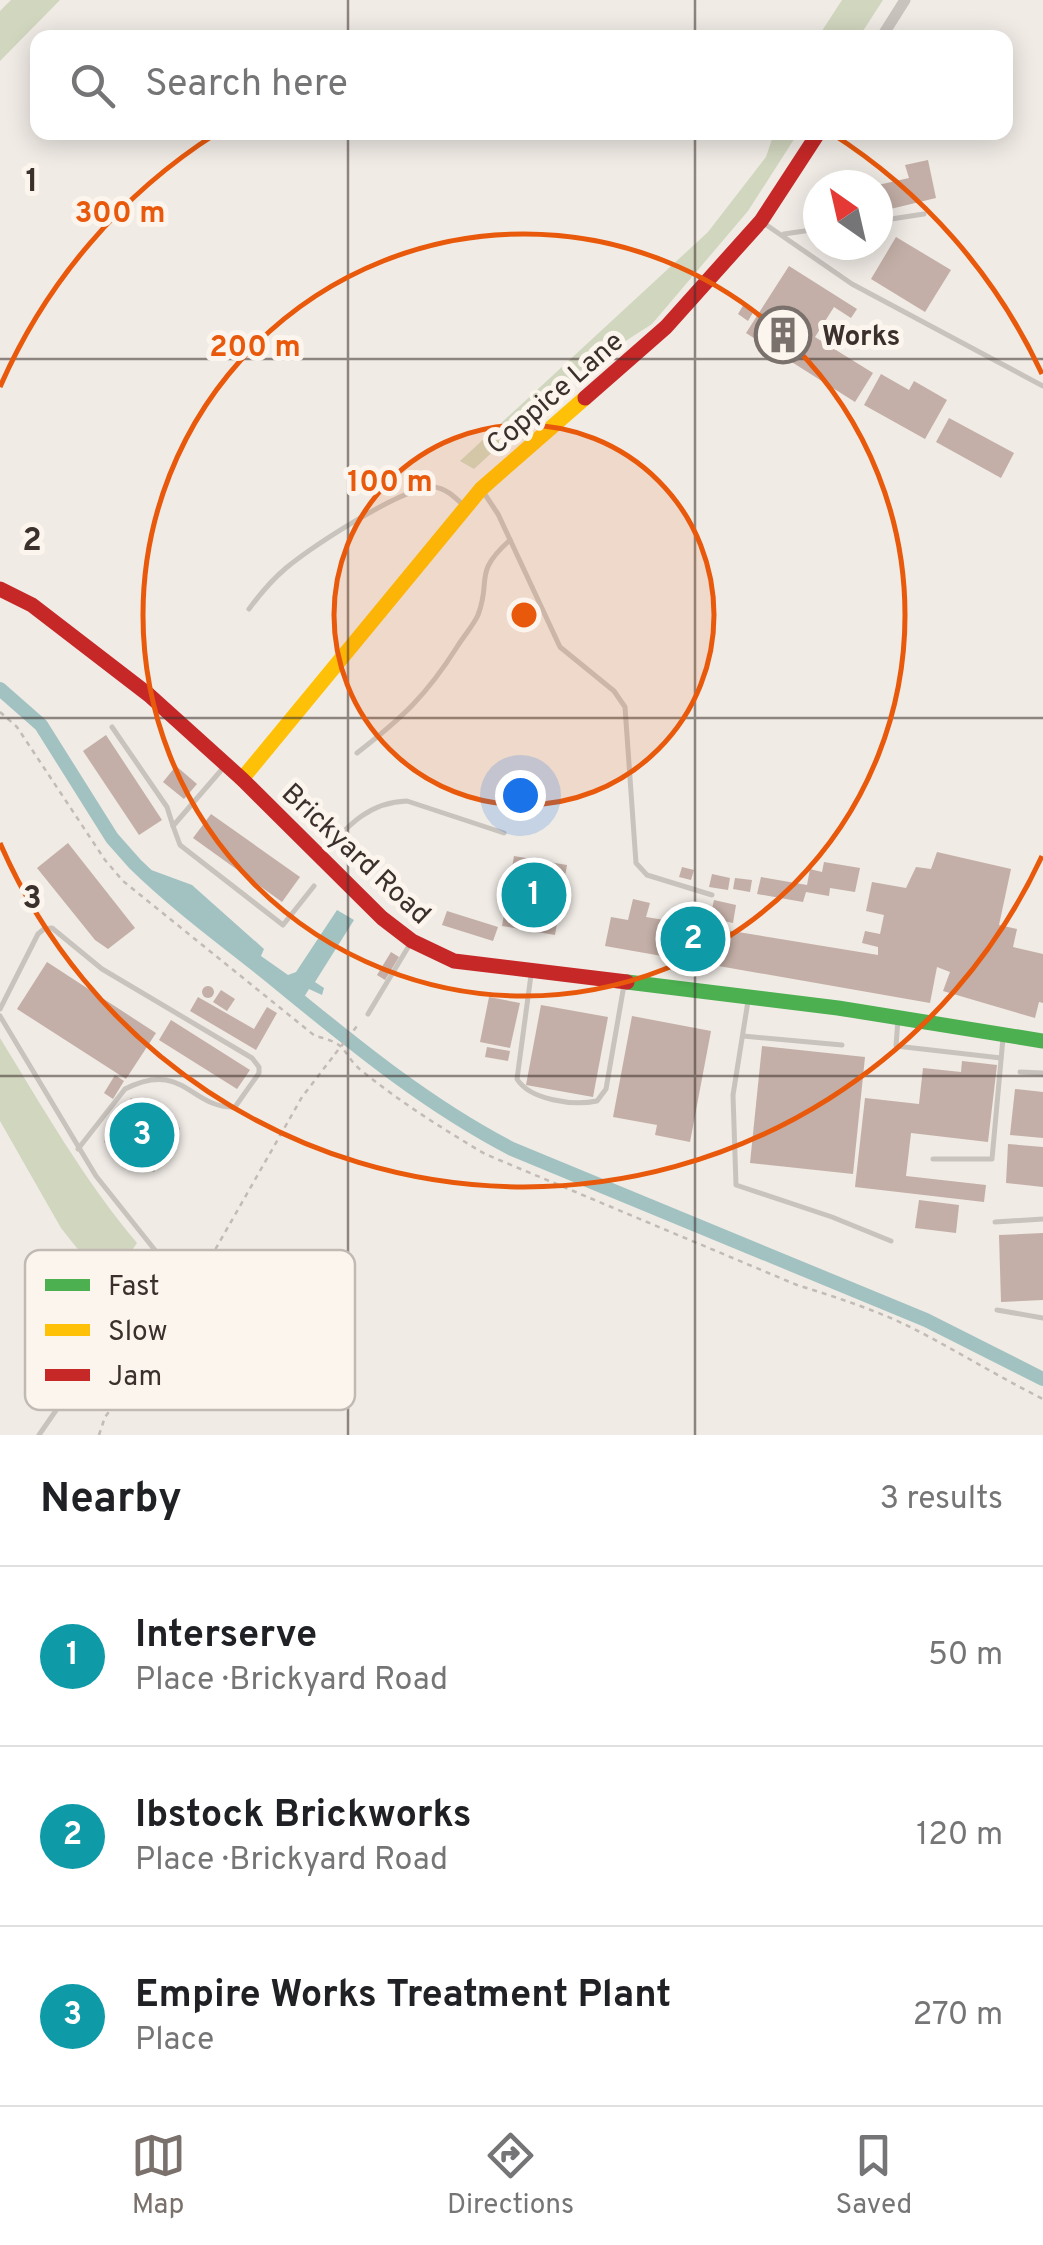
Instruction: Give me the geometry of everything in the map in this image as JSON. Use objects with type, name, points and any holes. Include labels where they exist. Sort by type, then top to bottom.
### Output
[{"type":"street","points":[[885,30],[905,0]]},
{"type":"street","name":"Coppice Lane","points":[[242,780],[481,489],[666,328],[761,222],[814,140]]},
{"type":"street","name":"Brickyard Road","points":[[0,589],[32,605],[149,695],[382,918],[412,941],[454,962],[749,998],[1043,1041]]},
{"type":"lane","points":[[893,218],[924,214]]},
{"type":"lane","points":[[761,222],[852,284],[1043,386]]},
{"type":"lane","points":[[781,235],[803,231]]},
{"type":"lane","points":[[248,609],[266,586],[300,558],[394,501],[431,487],[442,488],[466,508]]},
{"type":"lane","points":[[481,489],[510,540],[560,647],[614,691],[625,707],[636,863],[647,876],[712,895]]},
{"type":"lane","points":[[357,753],[407,714],[440,674],[478,614],[486,567],[510,540]]},
{"type":"lane","points":[[112,727],[167,807],[180,845],[284,925],[314,886]]},
{"type":"lane","points":[[173,826],[226,765]]},
{"type":"lane","points":[[320,856],[350,823],[371,808],[393,802],[407,801],[504,833]]},
{"type":"lane","points":[[78,1149],[125,1088],[150,1079],[170,1079],[221,1105],[236,1106],[259,1073],[259,1067],[252,1058],[102,969],[52,928],[38,934],[0,1012],[78,1149],[154,1250]]},
{"type":"lane","points":[[368,1014],[412,941]]},
{"type":"lane","points":[[532,972],[516,1079],[534,1095],[583,1103],[597,1101],[606,1088],[624,984]]},
{"type":"lane","points":[[749,998],[733,1095],[736,1185],[891,1241]]},
{"type":"lane","points":[[898,1018],[896,1046],[1001,1058]]},
{"type":"lane","points":[[934,1160],[992,1159],[1004,1035]]},
{"type":"lane","points":[[743,1036],[842,1044]]},
{"type":"lane","points":[[1020,1072],[1043,1073]]},
{"type":"lane","points":[[995,1222],[1043,1218]]},
{"type":"lane","points":[[997,1310],[1043,1318]]},
{"type":"lane","points":[[39,1435],[56,1410]]},
{"type":"path","points":[[0,712],[17,727],[104,860],[123,881],[315,1036],[336,1040],[358,1068],[443,1129],[485,1154],[919,1332],[1043,1399]]},
{"type":"path","points":[[215,1250],[302,1097],[356,1026]]},
{"type":"path","points":[[99,1435],[110,1410]]},
{"type":"green space","points":[[11,0],[60,0],[0,61],[0,11]]},
{"type":"green space","points":[[842,0],[883,0],[864,30],[823,30]]},
{"type":"green space","points":[[772,140],[794,140],[748,211],[652,324],[585,367],[474,469],[460,461],[708,232],[766,157]]},
{"type":"green space","points":[[0,1038],[82,1169],[137,1243],[132,1250],[78,1250],[61,1228],[0,1121]]},
{"type":"water","points":[[135,864],[192,885],[264,949],[261,956],[288,975],[296,972],[337,910],[354,920],[315,982],[324,988],[322,995],[309,989],[301,1002]]},
{"type":"building","points":[[928,160],[936,198],[893,208],[893,182],[909,178],[905,165]]},
{"type":"building","name":"Works","points":[[896,237],[951,270],[925,312],[871,279],[882,260],[893,260]]},
{"type":"building","name":"Works","points":[[789,266],[857,309],[851,318],[834,307],[815,337],[873,373],[855,402],[746,333]]},
{"type":"building","name":"Works","points":[[744,304],[754,311],[748,321],[738,314]]},
{"type":"building","name":"Works","points":[[881,374],[909,390],[914,381],[947,400],[925,439],[864,405]]},
{"type":"building","name":"Works","points":[[949,418],[1014,453],[1001,478],[936,442]]},
{"type":"building","points":[[106,735],[162,820],[139,835],[83,751]]},
{"type":"building","points":[[176,766],[197,784],[184,799],[163,782]]},
{"type":"building","points":[[211,814],[300,877],[282,902],[193,838]]},
{"type":"building","points":[[68,843],[135,928],[108,949],[95,940],[37,868]]},
{"type":"building","points":[[937,852],[1011,869],[999,925],[1017,929],[1013,947],[1043,954],[1043,1003],[1039,1002],[1035,1018],[943,991],[950,972],[937,967],[930,1003],[605,946],[611,917],[628,920],[633,899],[650,903],[646,917],[878,955],[878,947],[862,943],[865,931],[880,934],[884,915],[866,911],[872,882],[906,888],[916,867],[931,869]]},
{"type":"building","points":[[514,856],[567,865],[555,935],[502,926]]},
{"type":"building","points":[[824,862],[860,868],[855,892],[830,888],[829,896],[806,892],[803,902],[757,894],[761,877],[807,885],[810,869],[822,872]]},
{"type":"building","points":[[682,867],[694,870],[691,880],[679,877]]},
{"type":"building","points":[[712,874],[730,878],[728,890],[709,887]]},
{"type":"building","points":[[735,878],[752,880],[750,892],[733,889]]},
{"type":"building","points":[[714,900],[736,905],[733,923],[710,918]]},
{"type":"building","points":[[447,911],[498,927],[493,941],[442,925]]},
{"type":"building","points":[[391,952],[399,957],[385,980],[377,975]]},
{"type":"building","points":[[47,962],[156,1033],[126,1079],[17,1009]]},
{"type":"building","points":[[203,987],[213,987],[213,997],[203,997]]},
{"type":"building","points":[[221,990],[235,999],[227,1011],[213,1002]]},
{"type":"building","points":[[198,997],[254,1029],[267,1007],[277,1013],[256,1050],[190,1011]]},
{"type":"building","points":[[489,997],[520,1003],[510,1048],[480,1042]]},
{"type":"building","points":[[541,1005],[608,1017],[593,1097],[526,1085]]},
{"type":"building","points":[[632,1016],[711,1031],[690,1142],[655,1135],[657,1125],[613,1117]]},
{"type":"building","points":[[171,1020],[250,1070],[237,1089],[159,1040]]},
{"type":"building","points":[[762,1046],[865,1057],[853,1174],[750,1163]]},
{"type":"building","points":[[487,1047],[510,1051],[508,1061],[485,1057]]},
{"type":"building","points":[[962,1061],[997,1065],[988,1142],[911,1133],[906,1176],[986,1185],[984,1202],[855,1187],[865,1098],[919,1104],[923,1068],[961,1072]]},
{"type":"building","points":[[115,1075],[124,1081],[113,1099],[104,1093]]},
{"type":"building","points":[[1015,1089],[1043,1092],[1043,1138],[1010,1135]]},
{"type":"building","points":[[131,1098],[180,1128],[154,1172],[104,1142]]},
{"type":"building","points":[[1008,1144],[1043,1147],[1043,1187],[1006,1183]]},
{"type":"building","points":[[919,1200],[959,1205],[956,1233],[915,1228]]},
{"type":"building","points":[[1043,1233],[1043,1300],[1001,1302],[999,1235]]},
{"type":"waterway","points":[[0,689],[41,725],[112,838],[135,864],[357,1046],[447,1111],[512,1149],[926,1320],[1043,1379]]},
{"type":"traffic: fast","points":[[627,982],[838,1008],[1043,1041]]},
{"type":"traffic: slow","points":[[242,779],[481,489],[585,398]]},
{"type":"traffic: jam","points":[[585,398],[666,327],[761,221],[814,140]]},
{"type":"traffic: jam","points":[[0,589],[32,605],[149,695],[242,779],[382,918],[412,941],[454,961],[627,982]]},
{"type":"place","name":"Works","points":[[783,335]]},
{"type":"place","name":"Interserve","points":[[534,895]]},
{"type":"place","name":"Ibstock Brickworks","points":[[693,939]]},
{"type":"place","name":"Empire Works Treatment Plant","points":[[142,1135]]}]
